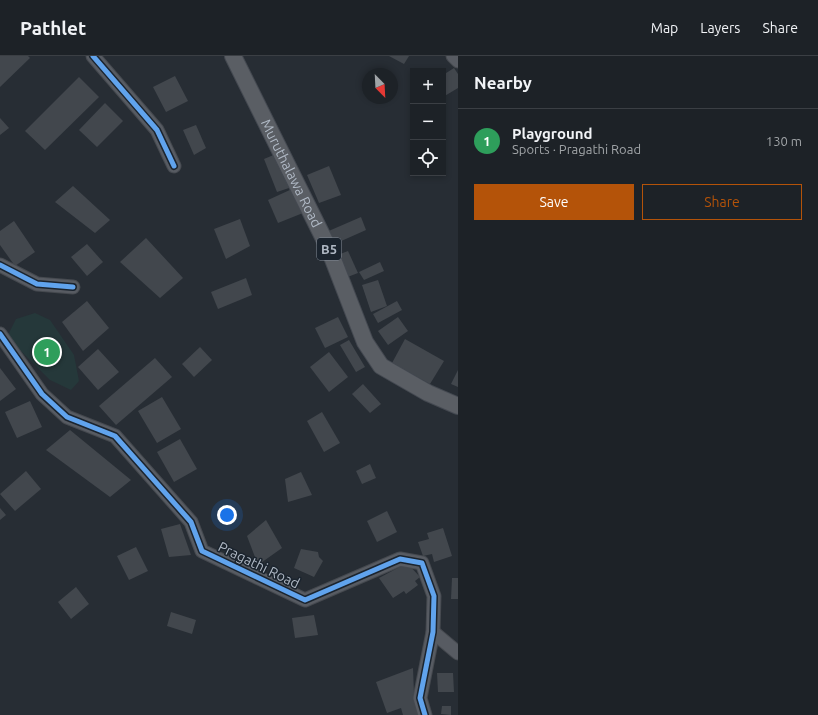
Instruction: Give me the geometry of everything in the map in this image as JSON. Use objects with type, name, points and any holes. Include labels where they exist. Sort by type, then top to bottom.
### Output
[{"type":"main road","name":"Muruthalawa Road","points":[[233,56],[329,249],[365,342],[381,366],[428,393],[458,406]]},
{"type":"street","points":[[93,56],[157,130],[174,166]]},
{"type":"street","points":[[453,56],[458,61]]},
{"type":"street","points":[[0,265],[37,284],[73,287]]},
{"type":"street","name":"Pragathi Road","points":[[0,334],[42,394],[67,417],[115,436],[191,522],[202,551],[305,600],[400,559],[422,563],[434,596],[433,632],[420,698],[425,715]]},
{"type":"street","points":[[433,632],[458,653]]},
{"type":"shaded area","points":[[35,313],[50,320],[74,355],[79,381],[71,390],[50,380],[18,348],[8,335],[16,319]]},
{"type":"building","points":[[0,56],[28,56],[30,58],[0,87]]},
{"type":"building","points":[[389,56],[409,56],[404,64]]},
{"type":"building","points":[[454,68],[458,74],[458,88],[446,95],[446,73]]},
{"type":"building","points":[[175,76],[188,101],[166,112],[153,87]]},
{"type":"building","points":[[79,77],[99,97],[45,150],[25,131]]},
{"type":"building","points":[[105,103],[123,121],[97,147],[79,130]]},
{"type":"building","points":[[0,118],[9,128],[0,135]]},
{"type":"building","points":[[196,125],[206,148],[194,155],[183,130]]},
{"type":"building","points":[[276,154],[289,188],[277,192],[264,159]]},
{"type":"building","points":[[329,166],[341,195],[319,203],[307,175]]},
{"type":"building","points":[[73,186],[110,220],[95,233],[55,202]]},
{"type":"building","points":[[292,189],[303,213],[278,223],[268,200]]},
{"type":"building","points":[[361,217],[366,230],[330,246],[324,233]]},
{"type":"building","points":[[240,219],[250,246],[226,259],[214,229]]},
{"type":"building","points":[[14,221],[35,252],[15,266],[0,245],[0,231]]},
{"type":"building","points":[[146,238],[183,278],[160,298],[120,262]]},
{"type":"building","points":[[87,244],[103,262],[87,276],[71,257]]},
{"type":"building","points":[[348,251],[358,273],[345,278],[335,256]]},
{"type":"building","points":[[380,262],[384,271],[364,280],[359,272]]},
{"type":"building","points":[[246,278],[252,295],[218,309],[211,292]]},
{"type":"building","points":[[378,280],[387,306],[371,312],[362,285]]},
{"type":"building","points":[[87,301],[109,328],[83,351],[62,322]]},
{"type":"building","points":[[397,301],[402,310],[378,323],[373,314]]},
{"type":"building","points":[[338,317],[348,337],[325,348],[315,328]]},
{"type":"building","points":[[398,317],[408,331],[388,345],[378,331]]},
{"type":"building","points":[[405,339],[444,361],[430,384],[392,363]]},
{"type":"building","points":[[349,340],[365,367],[356,372],[340,345]]},
{"type":"building","points":[[200,347],[212,360],[194,377],[182,364]]},
{"type":"building","points":[[98,349],[119,372],[98,390],[78,367]]},
{"type":"building","points":[[329,352],[348,377],[329,392],[310,367]]},
{"type":"building","points":[[155,358],[172,377],[116,425],[99,406]]},
{"type":"building","points":[[0,368],[16,389],[0,401]]},
{"type":"building","points":[[458,370],[458,387],[451,384]]},
{"type":"building","points":[[363,384],[381,404],[370,413],[352,394]]},
{"type":"building","points":[[162,397],[181,429],[157,443],[138,411]]},
{"type":"building","points":[[30,401],[42,427],[17,438],[5,412]]},
{"type":"building","points":[[322,412],[340,443],[324,452],[307,421]]},
{"type":"building","points":[[70,430],[131,480],[110,497],[46,450]]},
{"type":"building","points":[[180,439],[197,469],[174,482],[157,452]]},
{"type":"building","points":[[370,464],[376,478],[362,484],[356,471]]},
{"type":"building","points":[[26,471],[41,489],[15,511],[0,494]]},
{"type":"building","points":[[301,472],[312,495],[288,502],[285,479]]},
{"type":"building","points":[[0,508],[6,515],[0,520]]},
{"type":"building","points":[[387,511],[397,532],[377,542],[367,521]]},
{"type":"building","points":[[266,520],[282,548],[258,565],[247,536]]},
{"type":"building","points":[[180,524],[191,555],[169,557],[161,529]]},
{"type":"building","points":[[443,528],[452,556],[434,562],[432,554],[423,556],[418,542],[429,539],[427,533]]},
{"type":"building","points":[[136,547],[148,571],[129,580],[117,556]]},
{"type":"building","points":[[301,549],[318,552],[319,557],[323,561],[314,577],[294,568]]},
{"type":"building","points":[[407,563],[420,577],[415,581],[418,585],[406,594],[404,591],[393,598],[379,578]]},
{"type":"building","points":[[452,578],[458,578],[458,599],[451,599]]},
{"type":"building","points":[[76,587],[89,604],[71,619],[58,602]]},
{"type":"building","points":[[171,612],[196,620],[192,634],[167,626]]},
{"type":"building","points":[[314,615],[318,635],[295,638],[292,618]]},
{"type":"building","points":[[413,668],[414,694],[421,715],[403,715],[401,708],[387,713],[376,682]]},
{"type":"building","points":[[437,673],[453,673],[454,692],[438,692]]},
{"type":"building","points":[[442,706],[451,706],[451,715],[441,714]]},
{"type":"cycle path","points":[[93,56],[157,130],[174,166]]},
{"type":"cycle path","points":[[0,265],[37,284],[73,287]]},
{"type":"cycle path","points":[[0,334],[42,394],[67,417],[115,436],[191,522],[202,551],[305,600],[400,559],[422,563],[434,596],[433,632],[420,698],[425,715]]},
{"type":"place","name":"Playground","points":[[47,352]]}]
